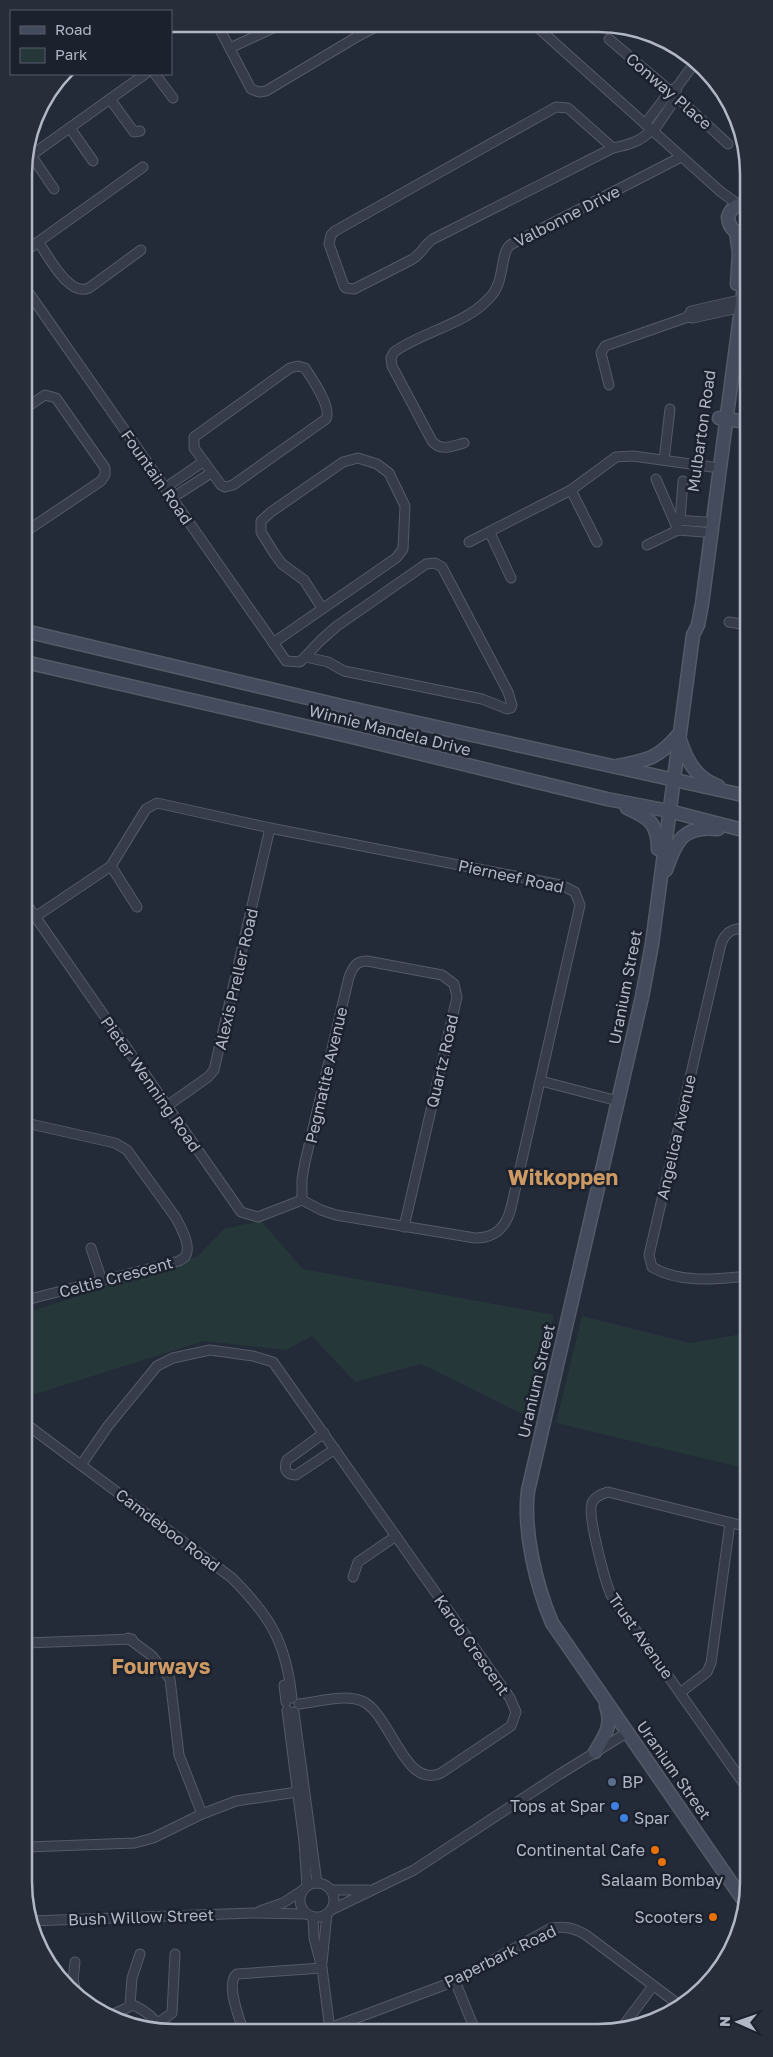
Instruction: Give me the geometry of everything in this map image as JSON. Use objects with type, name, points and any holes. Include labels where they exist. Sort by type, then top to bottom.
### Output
[{"type":"street","points":[[221,32],[250,89],[262,92],[266,92],[366,32]]},
{"type":"street","points":[[230,48],[264,32]]},
{"type":"street","points":[[543,32],[721,192],[740,202]]},
{"type":"street","name":"Conway Place","points":[[609,39],[674,91],[728,144]]},
{"type":"street","points":[[613,148],[568,108],[556,107],[335,231],[331,235],[328,244],[344,286],[354,289],[419,255],[428,242],[613,148],[631,144],[644,137],[691,67]]},
{"type":"street","points":[[35,152],[144,75]]},
{"type":"street","points":[[157,75],[173,98]]},
{"type":"street","points":[[110,99],[134,132],[140,131]]},
{"type":"street","points":[[70,128],[93,161]]},
{"type":"street","name":"Valbonne Drive","points":[[464,443],[444,448],[436,446],[392,366],[392,355],[397,350],[469,315],[481,307],[493,294],[501,280],[505,253],[510,245],[681,157]]},
{"type":"street","points":[[33,163],[54,188]]},
{"type":"street","points":[[33,246],[142,167]]},
{"type":"street","name":"Mulbarton Road","points":[[721,192],[729,223],[740,232]]},
{"type":"street","points":[[728,217],[734,207],[740,205]]},
{"type":"street","points":[[38,243],[68,284],[81,290],[89,288],[141,250]]},
{"type":"street","name":"Mulbarton Road","points":[[693,635],[698,625],[702,604],[723,419],[738,310],[740,243]]},
{"type":"street","name":"Fountain Road","points":[[33,299],[286,661],[295,663],[300,662],[306,657]]},
{"type":"street","points":[[609,385],[601,353],[605,346],[688,317],[693,318],[738,310]]},
{"type":"street","points":[[298,366],[305,368],[327,408],[326,419],[233,485],[225,487],[221,485],[203,462],[193,444],[194,437],[198,433],[290,368],[298,366]]},
{"type":"street","points":[[33,403],[45,395],[56,398],[106,472],[101,481],[33,527]]},
{"type":"street","points":[[664,460],[670,409]]},
{"type":"street","points":[[723,419],[740,421]]},
{"type":"street","name":"Mulbarton Road","points":[[669,811],[693,635],[692,619],[712,467],[723,419]]},
{"type":"street","points":[[470,542],[571,490],[616,457],[633,456],[712,467]]},
{"type":"street","points":[[273,643],[396,558],[402,549],[405,506],[397,485],[384,469],[377,464],[358,458],[343,462],[261,521],[260,532],[274,553],[282,564],[304,580],[322,608]]},
{"type":"street","points":[[165,488],[203,462]]},
{"type":"street","points":[[172,498],[211,473]]},
{"type":"street","points":[[656,479],[677,520],[704,527]]},
{"type":"street","points":[[678,530],[677,520],[683,481]]},
{"type":"street","points":[[571,490],[597,542]]},
{"type":"street","points":[[647,545],[678,530],[704,527]]},
{"type":"street","points":[[490,533],[511,578]]},
{"type":"street","points":[[435,563],[442,567],[508,692],[512,705],[511,708],[507,709],[482,699],[344,671],[328,662],[306,657],[321,640],[338,626],[426,564],[435,563]]},
{"type":"street","points":[[729,622],[740,624]]},
{"type":"street","name":"Winnie Mandela Drive","points":[[33,633],[346,707],[740,794]]},
{"type":"street","name":"Winnie Mandela Drive","points":[[33,665],[348,736],[740,829]]},
{"type":"street","points":[[612,767],[655,756],[679,736],[687,760],[700,775],[712,784],[740,794]]},
{"type":"street","points":[[607,799],[645,816],[655,827],[658,841],[658,887]]},
{"type":"street","name":"Pierneef Road","points":[[35,917],[112,866],[146,809],[157,803],[270,828],[561,885],[575,892],[580,900],[580,905],[510,1213],[504,1226],[492,1236],[476,1238],[327,1213],[302,1200]]},
{"type":"street","name":"Uranium Street","points":[[669,811],[652,944],[644,988],[550,1390],[527,1498],[527,1526],[534,1565],[546,1609],[557,1632],[740,1895]]},
{"type":"street","name":"Alexis Preller Road","points":[[166,1106],[208,1077],[214,1070],[270,828]]},
{"type":"street","points":[[656,902],[672,854],[677,843],[687,832],[713,828],[740,830]]},
{"type":"street","points":[[112,866],[137,907]]},
{"type":"street","name":"Pieter Wenning Road","points":[[33,913],[241,1212],[258,1216],[302,1200]]},
{"type":"street","name":"Angelica Avenue","points":[[740,929],[728,932],[721,944],[648,1255],[652,1267],[682,1278],[714,1280],[740,1278]]},
{"type":"street","name":"Pegmatite Avenue","points":[[302,1200],[302,1179],[305,1162],[349,977],[354,965],[361,961],[367,961]]},
{"type":"street","name":"Quartz Road","points":[[367,961],[442,975],[454,984],[457,991],[404,1227]]},
{"type":"street","points":[[541,1081],[618,1101]]},
{"type":"street","name":"Celtis Crescent","points":[[32,1125],[122,1146],[131,1155],[182,1229],[188,1253],[182,1259],[32,1298]]},
{"type":"street","points":[[91,1248],[102,1281]]},
{"type":"street","name":"Karob Crescent","points":[[81,1465],[108,1426],[157,1366],[173,1358],[203,1351],[235,1353],[268,1359],[273,1362],[324,1433],[510,1698],[516,1712],[514,1722],[510,1726],[441,1773],[430,1776],[415,1771],[375,1712],[366,1703],[344,1698],[292,1705]]},
{"type":"street","name":"Camdeboo Road","points":[[32,1429],[232,1578],[265,1614],[281,1646],[284,1658],[283,1672],[292,1705],[301,1792],[317,1883]]},
{"type":"street","points":[[324,1433],[287,1460],[286,1472],[290,1475],[296,1475],[335,1449]]},
{"type":"street","name":"Trust Avenue","points":[[740,1525],[608,1492],[601,1494],[592,1502],[602,1571],[609,1590],[740,1778]]},
{"type":"street","points":[[680,1693],[707,1672],[711,1663],[730,1523]]},
{"type":"street","points":[[353,1577],[358,1562],[396,1536]]},
{"type":"street","points":[[32,1643],[128,1638],[152,1656],[170,1679],[180,1755],[202,1814]]},
{"type":"street","points":[[595,1752],[609,1728],[608,1712],[603,1699]]},
{"type":"street","points":[[322,1967],[329,1912],[335,1900],[327,1886],[317,1883],[305,1888],[300,1900],[303,1910],[310,1915],[321,1917],[329,1912],[370,1890],[414,1870],[628,1732]]},
{"type":"street","points":[[32,1847],[135,1843],[153,1838],[202,1814],[236,1801],[301,1792]]},
{"type":"street","name":"Camdeboo Road","points":[[301,1792],[305,1888]]},
{"type":"street","name":"Bush Willow Street","points":[[252,1913],[284,1903],[305,1888]]},
{"type":"street","points":[[331,1890],[370,1890]]},
{"type":"street","name":"Bush Willow Street","points":[[38,1921],[252,1913],[310,1915]]},
{"type":"street","points":[[310,1915],[322,1967],[329,2024]]},
{"type":"street","name":"Paperbark Road","points":[[343,2024],[455,1981],[552,1928],[564,1926],[574,1928],[586,1935],[676,2002]]},
{"type":"street","points":[[130,2005],[132,1978],[140,1954]]},
{"type":"street","points":[[161,2024],[172,2013],[175,1954]]},
{"type":"street","points":[[73,1980],[75,1962]]},
{"type":"street","points":[[241,2024],[231,1987],[234,1976],[237,1974],[322,1967]]},
{"type":"street","points":[[455,1981],[473,2024]]},
{"type":"street","points":[[626,2022],[654,1986]]},
{"type":"street","points":[[116,2012],[130,2005],[141,2009],[156,2023]]},
{"type":"green space","points":[[261,1221],[303,1269],[554,1315],[525,1415],[421,1364],[355,1382],[312,1336],[286,1350],[204,1341],[32,1395],[32,1311],[197,1257],[224,1229]]},
{"type":"green space","points":[[582,1316],[690,1343],[740,1334],[740,1467],[556,1423]]},
{"type":"place","name":"BP","points":[[612,1782]]},
{"type":"place","name":"Tops at Spar","points":[[615,1806]]},
{"type":"place","name":"Spar","points":[[624,1818]]},
{"type":"place","name":"Continental Cafe","points":[[655,1850]]},
{"type":"place","name":"Salaam Bombay","points":[[662,1862]]},
{"type":"place","name":"Scooters","points":[[713,1917]]},
{"type":"district","name":"Witkoppen","points":[[563,1178]]},
{"type":"district","name":"Fourways","points":[[161,1667]]}]
